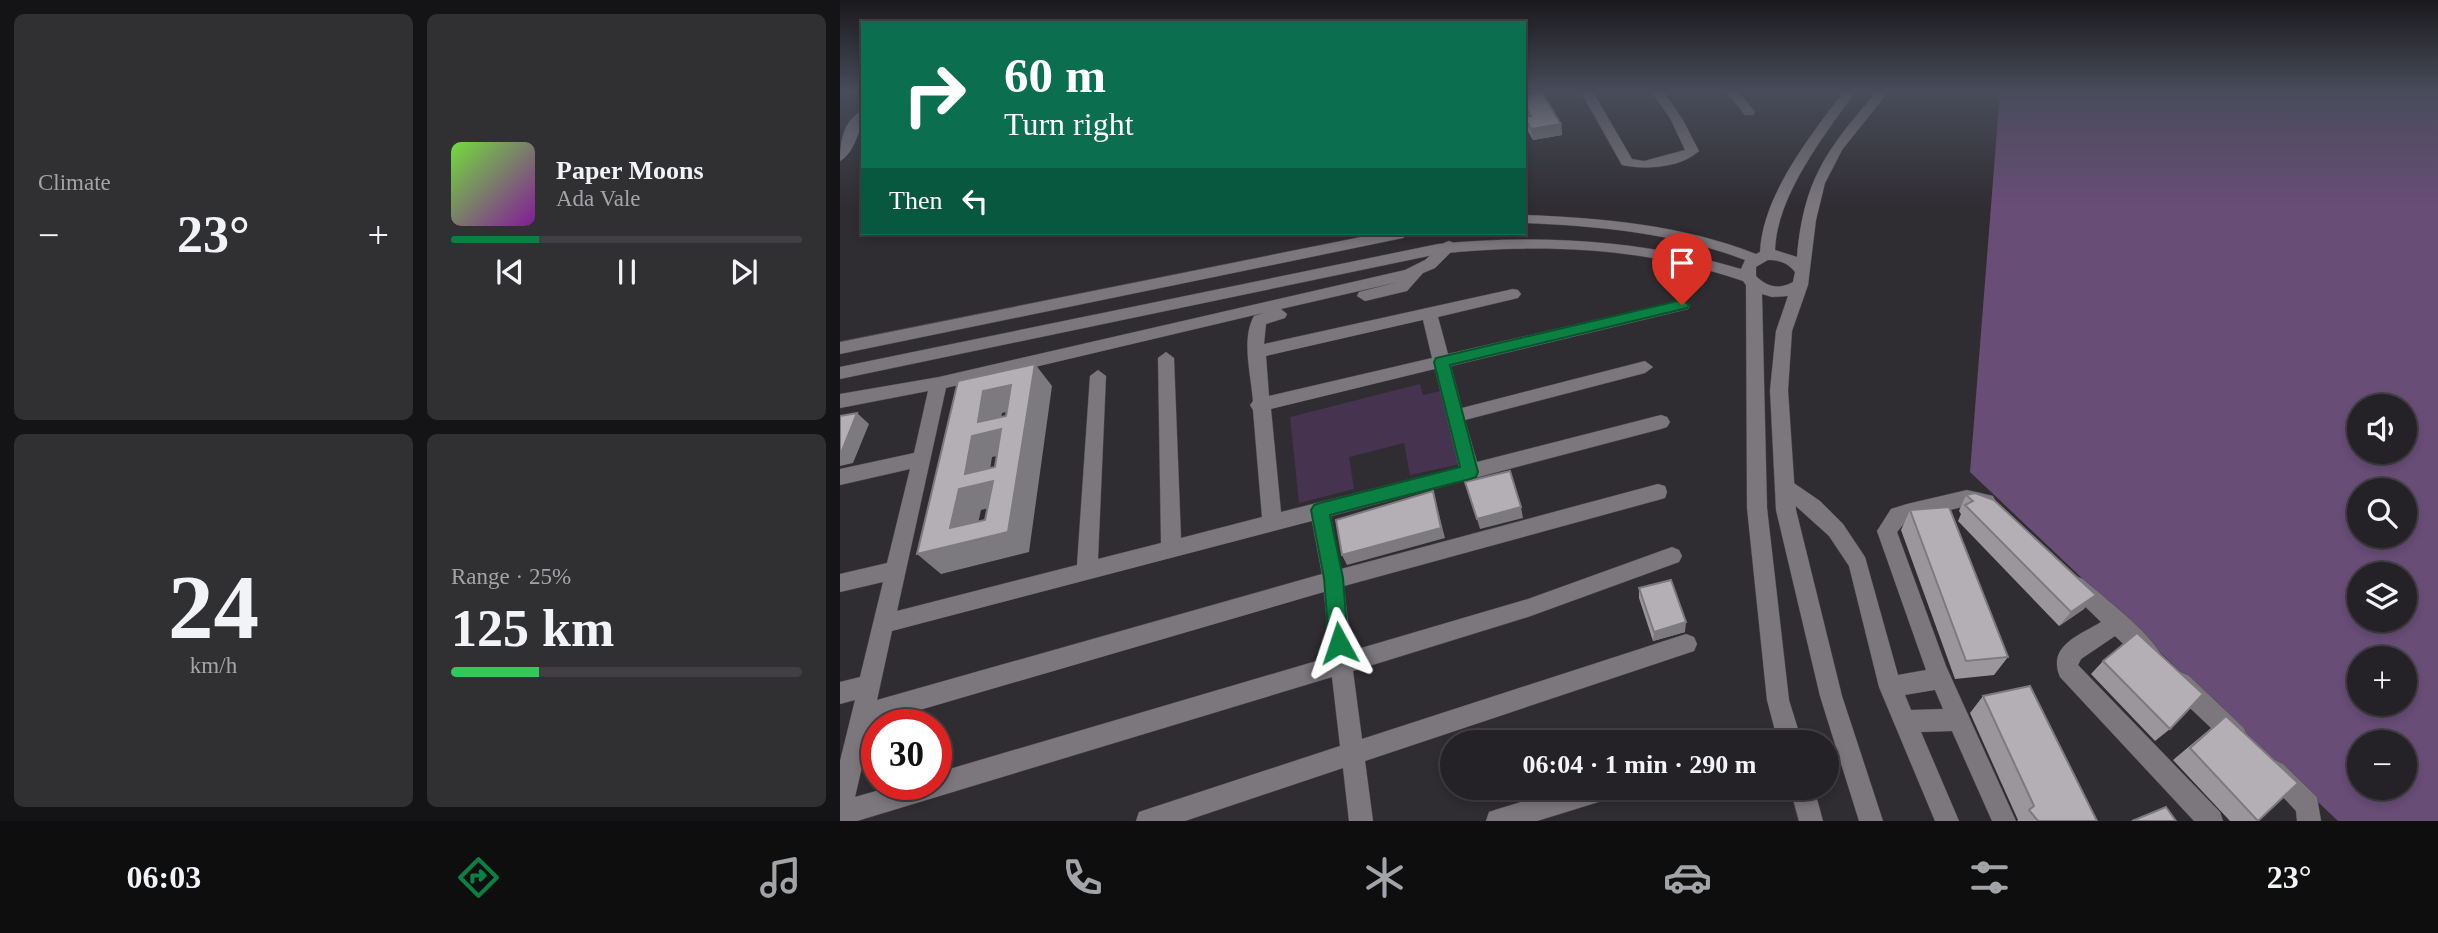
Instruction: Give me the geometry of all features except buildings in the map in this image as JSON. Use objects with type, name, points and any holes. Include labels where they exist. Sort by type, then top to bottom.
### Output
[{"type":"street","points":[[840,157],[852,130]]},
{"type":"street","points":[[1609,130],[1625,159],[1638,165],[1682,156],[1692,151],[1683,130]]},
{"type":"street","points":[[1787,730],[1778,700],[1758,508],[1749,265],[1761,257],[1797,164],[1821,130]]},
{"type":"street","points":[[1851,130],[1823,171],[1812,204],[1804,240],[1802,279],[1784,331],[1779,390],[1786,510],[1831,696],[1871,821]]},
{"type":"street","points":[[1526,219],[1625,228],[1697,240],[1761,257],[1791,259],[1802,279]]},
{"type":"street","points":[[840,348],[1353,238],[1383,235]]},
{"type":"street","points":[[840,373],[1449,246],[1514,241],[1620,248],[1711,266],[1777,293],[1792,290],[1802,279]]},
{"type":"street","points":[[840,401],[939,383],[1417,271],[1430,264],[1449,246]]},
{"type":"street","points":[[1272,523],[1259,405],[1256,328],[1265,318],[1401,289],[1411,282],[1417,271]]},
{"type":"street","points":[[1257,352],[1513,294]]},
{"type":"street","points":[[1259,405],[1682,305]]},
{"type":"street","points":[[1429,313],[1470,472]]},
{"type":"street","points":[[1166,358],[1171,549]]},
{"type":"street","points":[[1455,416],[1645,367]]},
{"type":"street","points":[[1087,571],[1098,376]]},
{"type":"street","points":[[864,709],[939,383]]},
{"type":"street","points":[[883,624],[1661,422]]},
{"type":"street","points":[[840,477],[921,459]]},
{"type":"street","points":[[1785,485],[1836,530],[1857,563],[1890,687],[1947,821]]},
{"type":"street","points":[[885,709],[1070,659],[1333,578],[1566,514],[1658,492]]},
{"type":"street","points":[[2003,516],[1984,501],[1967,498],[1898,515],[1888,526],[1888,536],[1941,678],[2004,821]]},
{"type":"street","points":[[1320,510],[1333,578],[1341,664],[1362,821]]},
{"type":"street","points":[[861,724],[840,813],[1528,608],[1671,556]]},
{"type":"street","points":[[840,583],[895,570]]},
{"type":"street","points":[[2060,570],[2296,792],[2308,806],[2309,821]]},
{"type":"street","points":[[2117,624],[2073,652],[2066,660],[2068,670],[2211,821]]},
{"type":"street","points":[[1148,821],[1196,814],[1353,756],[1686,644]]},
{"type":"street","points":[[1890,687],[1941,678]]},
{"type":"street","points":[[840,693],[869,685]]},
{"type":"street","points":[[1904,722],[1958,719]]},
{"type":"street","points":[[1498,821],[1566,800]]},
{"type":"street","points":[[1805,800],[1811,821]]},
{"type":"shaded area","points":[[1997,130],[2438,130],[2438,821],[2338,821],[1970,472]]},
{"type":"shaded area","points":[[1420,384],[1423,395],[1445,390],[1465,463],[1410,475],[1404,443],[1349,457],[1354,489],[1299,503],[1290,417]]},
{"type":"route","points":[[1339,643],[1333,578],[1320,510],[1470,472],[1442,362],[1682,305]]}]
